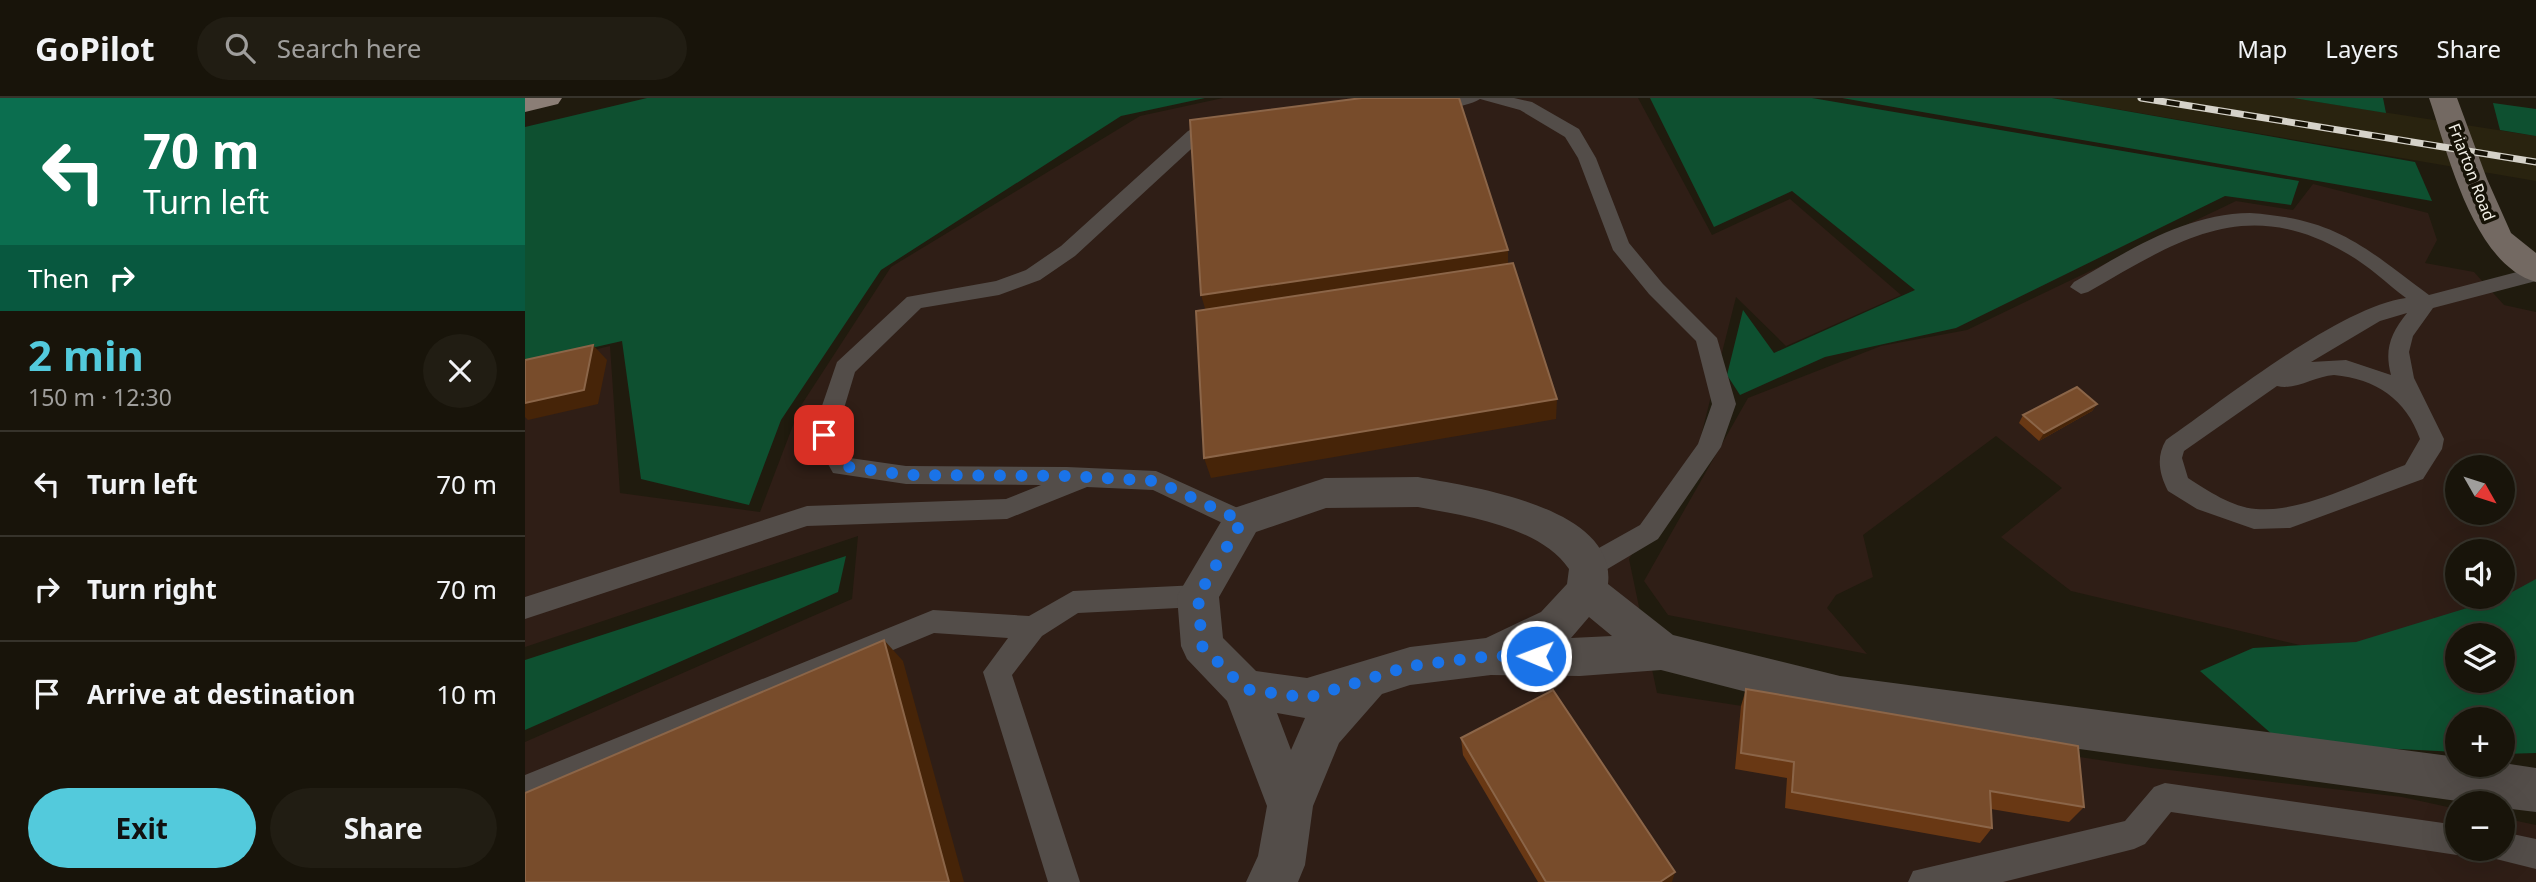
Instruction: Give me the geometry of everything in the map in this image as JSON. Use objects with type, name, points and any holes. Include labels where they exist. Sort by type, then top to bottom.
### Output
[{"type":"main road","points":[[525,104],[548,98]]},
{"type":"street","name":"Friarton Road","points":[[2446,104],[2472,179],[2498,238],[2536,273]]},
{"type":"street","points":[[1290,806],[1245,689],[1202,646],[1198,596],[1242,521],[1325,493],[1418,492],[1508,509],[1576,545],[1588,579],[1661,651]]},
{"type":"street","points":[[1491,656],[1556,625],[1588,579]]},
{"type":"street","points":[[1245,689],[1307,698],[1410,666],[1491,656],[1580,657],[1661,651],[1840,696],[2536,790]]},
{"type":"street","points":[[1270,882],[1281,865],[1290,806],[1322,730],[1366,680]]},
{"type":"lane","points":[[1402,106],[1472,98]]},
{"type":"lane","points":[[1488,98],[1526,106],[1572,133],[1587,158],[1620,245],[1656,289],[1706,338],[1724,404],[1709,447],[1649,532],[1588,579]]},
{"type":"lane","points":[[1236,125],[1208,128],[1195,135],[1069,251],[1033,275],[999,288],[915,302],[845,368],[824,435],[842,466],[906,475],[1089,477],[1156,481],[1242,521]]},
{"type":"lane","points":[[2081,287],[2150,248],[2214,222],[2253,220],[2313,230],[2339,240],[2357,250],[2426,303]]},
{"type":"lane","points":[[2426,303],[2416,321],[2401,337],[2397,364],[2431,439],[2430,449],[2414,472],[2313,513],[2290,519],[2254,519],[2206,502],[2177,484],[2171,471],[2170,458],[2174,446],[2187,434],[2322,344],[2372,316],[2396,307],[2426,303],[2536,273]]},
{"type":"lane","points":[[2266,383],[2291,379],[2319,368],[2345,367],[2379,379],[2413,400]]},
{"type":"lane","points":[[525,608],[807,516],[1007,509],[1089,477]]},
{"type":"lane","points":[[1063,882],[997,672],[1033,628],[1073,602],[1198,596]]},
{"type":"lane","points":[[525,789],[933,621],[1033,628]]},
{"type":"lane","points":[[1924,882],[1958,878],[2134,834],[2165,797],[2445,839]]},
{"type":"lane","points":[[2515,850],[2536,854]]},
{"type":"shaded area","points":[[1223,98],[1638,98],[1712,235],[1790,199],[1901,295],[1786,346],[1736,297],[1699,444],[1629,559],[1657,693],[2152,768],[2402,797],[2445,806],[2445,861],[2515,861],[2515,821],[2536,825],[2536,882],[525,882],[525,742],[852,599],[858,536],[525,647],[525,366],[610,346],[620,493],[760,512],[800,407],[891,267],[1140,116]]},
{"type":"shaded area","points":[[2052,98],[2293,98],[2536,136],[2536,181]]},
{"type":"shaded area","points":[[2313,184],[2428,213],[2437,240],[2425,263],[2474,272],[2504,305],[2536,312],[2536,603],[2521,610],[2445,623],[2445,625],[2321,650],[2071,591],[2001,537],[2062,488],[1996,436],[1863,535],[1873,577],[1836,595],[1827,608],[1867,654],[1668,615],[1644,581],[1748,398],[1881,346],[1967,330],[2236,201],[2293,210]]},
{"type":"green space","points":[[647,98],[1205,98],[1121,116],[881,270],[781,420],[749,505],[641,479],[622,341],[525,363],[525,127]]},
{"type":"green space","points":[[1650,98],[1812,98],[2299,181],[2291,205],[2225,196],[1956,328],[1825,357],[1740,395],[1727,375],[1743,310],[1774,353],[1915,290],[1792,191],[1714,227]]},
{"type":"green space","points":[[1842,98],[2052,98],[2415,162],[2432,201]]},
{"type":"green space","points":[[2293,98],[2383,98],[2386,113]]},
{"type":"green space","points":[[2493,103],[2536,109],[2536,136],[2500,130]]},
{"type":"green space","points":[[846,556],[838,592],[525,730],[525,660]]},
{"type":"green space","points":[[2536,579],[2536,753],[2515,754],[2515,707],[2445,707],[2445,751],[2282,743],[2200,671],[2253,648],[2356,642],[2464,609],[2515,609],[2515,590]]},
{"type":"building","points":[[1362,98],[1459,98],[1508,250],[1201,295],[1190,120]]},
{"type":"building","points":[[1513,263],[1557,399],[1204,458],[1196,311]]},
{"type":"building","points":[[593,345],[584,390],[525,403],[525,360]]},
{"type":"building","points":[[2077,387],[2097,404],[2044,433],[2023,415]]},
{"type":"building","points":[[884,640],[949,882],[525,882],[525,793]]},
{"type":"building","points":[[1746,689],[2078,746],[2084,807],[1990,791],[1992,828],[1792,792],[1794,762],[1741,753]]},
{"type":"building","points":[[1553,690],[1675,872],[1660,882],[1546,882],[1461,738]]},
{"type":"railway","points":[[2141,98],[2536,162]]},
{"type":"route","points":[[824,435],[842,466],[906,475],[1067,476],[1156,481],[1242,521],[1198,596],[1202,646],[1245,689],[1307,698],[1410,666],[1491,656],[1536,656]]}]
